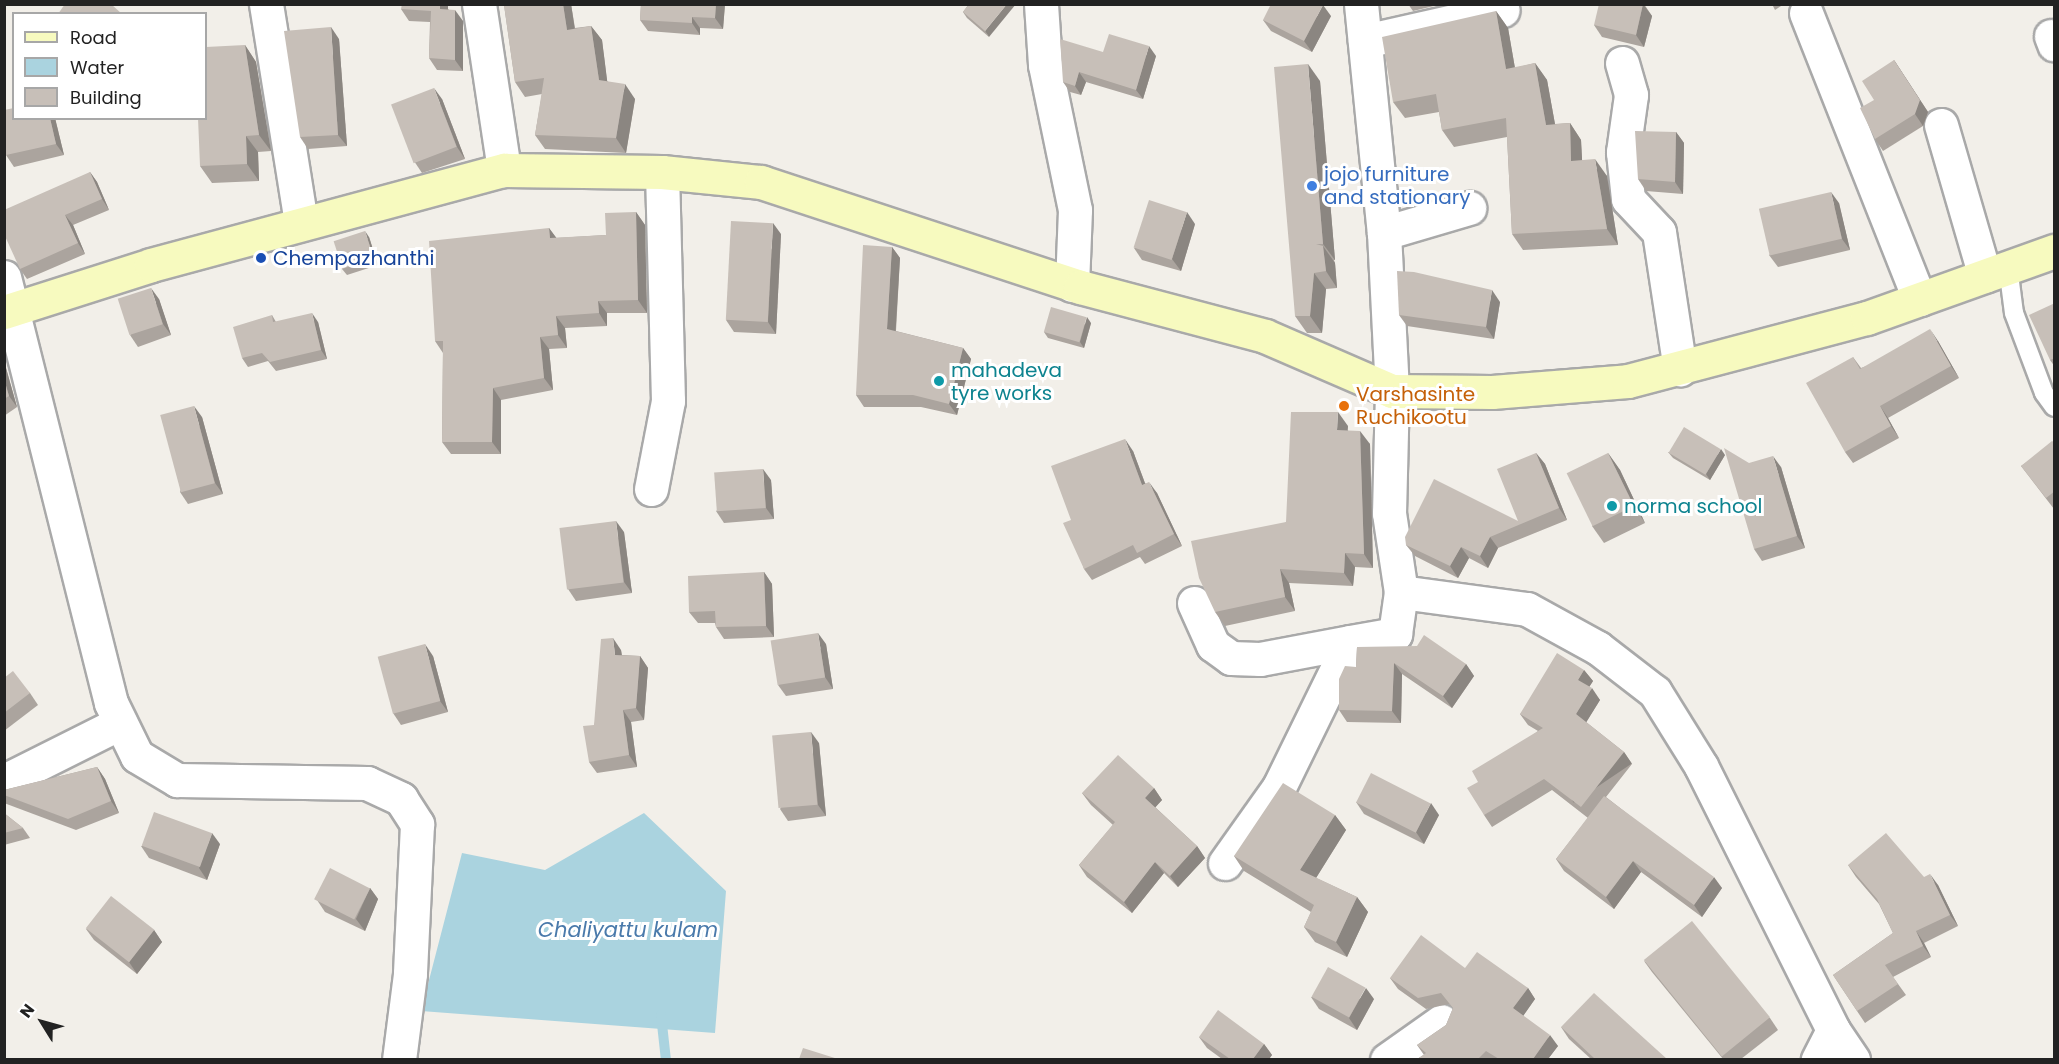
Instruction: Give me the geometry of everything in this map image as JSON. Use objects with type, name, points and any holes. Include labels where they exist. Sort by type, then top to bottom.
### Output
[{"type":"main road","points":[[8,298],[504,170],[662,172],[761,182],[1072,285],[1265,336],[1392,391],[1492,392],[1628,381],[1680,369],[1919,299],[2055,251]]},
{"type":"street","points":[[266,4],[301,223]]},
{"type":"street","points":[[479,4],[504,170]]},
{"type":"street","points":[[1041,4],[1045,65],[1075,210],[1072,285]]},
{"type":"street","points":[[1194,603],[1212,645],[1231,658],[1260,659],[1395,634],[1401,592],[1389,513],[1392,391],[1384,233],[1361,4]]},
{"type":"street","points":[[1365,41],[1503,10]]},
{"type":"street","points":[[1806,13],[1919,299]]},
{"type":"street","points":[[1622,63],[1631,95],[1623,152],[1628,199],[1659,232],[1680,369]]},
{"type":"street","points":[[1941,125],[1996,272]]},
{"type":"street","points":[[651,489],[668,400],[662,172]]},
{"type":"street","points":[[1384,233],[1469,208]]},
{"type":"street","points":[[8,298],[120,723],[137,756],[177,780],[367,783],[401,799],[417,824],[418,856],[399,1059]]},
{"type":"street","points":[[1401,592],[1527,609],[1598,648],[1654,692],[1701,766],[1833,1030],[1852,1059]]},
{"type":"street","points":[[1225,863],[1279,787],[1350,642]]},
{"type":"street","points":[[4,781],[120,723]]},
{"type":"street","points":[[1387,1059],[1442,1020]]},
{"type":"street","points":[[1818,1059],[1833,1030]]},
{"type":"lane","points":[[1996,272],[2043,393],[2055,407]]},
{"type":"water","name":"Chaliyattu kulam","points":[[644,813],[726,891],[715,1033],[421,1011],[462,853],[545,870]]},
{"type":"building","points":[[65,4],[111,4],[120,12],[59,12]]},
{"type":"building","points":[[402,4],[440,4],[440,9],[455,10],[455,60],[429,58],[431,11],[401,9]]},
{"type":"building","points":[[563,4],[567,30],[591,26],[599,80],[625,84],[616,138],[535,135],[544,78],[515,82],[504,5]]},
{"type":"building","points":[[641,4],[716,4],[715,18],[692,17],[692,23],[640,20]]},
{"type":"building","points":[[969,4],[1007,4],[985,31],[963,12]]},
{"type":"building","points":[[1271,4],[1323,5],[1304,41],[1263,20]]},
{"type":"building","points":[[1599,4],[1643,4],[1636,35],[1594,25]]},
{"type":"building","points":[[1496,11],[1506,69],[1535,63],[1546,125],[1570,123],[1571,161],[1595,159],[1607,229],[1512,234],[1506,118],[1442,130],[1436,94],[1393,102],[1382,37]]},
{"type":"building","points":[[331,27],[338,135],[300,137],[284,31]]},
{"type":"building","points":[[1109,34],[1149,46],[1136,90],[1079,72],[1075,86],[1063,82],[1060,39],[1103,52]]},
{"type":"building","points":[[245,45],[259,135],[246,136],[247,164],[200,166],[198,120],[207,120],[207,47]]},
{"type":"building","points":[[1894,60],[1920,100],[1915,114],[1875,139],[1860,108],[1874,100],[1862,81]]},
{"type":"building","points":[[1308,64],[1323,244],[1316,244],[1323,246],[1326,271],[1314,273],[1310,316],[1295,316],[1274,67]]},
{"type":"building","points":[[434,88],[457,147],[414,163],[391,104]]},
{"type":"building","points":[[12,108],[12,120],[50,120],[56,144],[6,155],[4,110]]},
{"type":"building","points":[[1635,131],[1676,132],[1675,182],[1638,179]]},
{"type":"building","points":[[90,172],[102,199],[65,215],[78,243],[20,269],[4,234],[4,210]]},
{"type":"building","points":[[1831,192],[1842,239],[1770,255],[1759,209]]},
{"type":"building","points":[[1149,200],[1187,212],[1172,260],[1134,248]]},
{"type":"building","points":[[636,212],[638,300],[598,301],[599,313],[556,316],[558,335],[540,337],[544,378],[493,388],[492,442],[442,442],[443,341],[435,341],[429,241],[549,228],[550,238],[606,235],[605,213]]},
{"type":"building","points":[[731,221],[773,223],[768,322],[726,320]]},
{"type":"building","points":[[365,231],[374,259],[343,269],[334,241]]},
{"type":"building","points":[[863,245],[892,247],[887,329],[963,348],[949,404],[913,395],[856,395]]},
{"type":"building","points":[[1397,271],[1414,272],[1492,290],[1486,327],[1399,315]]},
{"type":"building","points":[[151,288],[163,324],[129,335],[118,299]]},
{"type":"building","points":[[2055,303],[2055,358],[2050,360],[2029,315]]},
{"type":"building","points":[[1051,307],[1087,317],[1079,342],[1044,332]]},
{"type":"building","points":[[312,313],[321,350],[270,362],[262,353],[242,358],[233,327],[272,315],[273,322]]},
{"type":"building","points":[[1930,329],[1951,366],[1880,406],[1891,426],[1845,452],[1806,383],[1853,357],[1860,369]]},
{"type":"building","points":[[4,379],[9,396],[4,399]]},
{"type":"building","points":[[194,406],[215,483],[181,492],[160,415]]},
{"type":"building","points":[[1291,412],[1338,412],[1337,430],[1360,431],[1364,554],[1345,553],[1344,573],[1280,569],[1285,597],[1215,612],[1199,578],[1191,541],[1286,522]]},
{"type":"building","points":[[1684,427],[1721,449],[1705,475],[1669,453]]},
{"type":"building","points":[[1125,439],[1142,485],[1149,482],[1174,534],[1137,553],[1133,545],[1084,569],[1063,523],[1071,520],[1051,466]]},
{"type":"building","points":[[2052,441],[2055,443],[2055,491],[2046,498],[2021,466]]},
{"type":"building","points":[[1724,448],[1749,463],[1773,456],[1797,536],[1754,549]]},
{"type":"building","points":[[1536,453],[1559,508],[1490,537],[1480,556],[1461,547],[1450,566],[1406,545],[1405,537],[1434,479],[1518,521],[1497,469]]},
{"type":"building","name":"norma school","points":[[1608,453],[1634,506],[1593,526],[1567,473]]},
{"type":"building","points":[[763,469],[766,508],[717,511],[714,472]]},
{"type":"building","points":[[616,521],[624,583],[567,589],[559,528]]},
{"type":"building","points":[[764,572],[766,626],[716,627],[715,611],[689,612],[688,576]]},
{"type":"building","points":[[818,633],[825,677],[778,685],[771,641]]},
{"type":"building","points":[[1424,635],[1466,664],[1443,696],[1394,663],[1392,711],[1339,710],[1339,679],[1345,666],[1356,667],[1357,647],[1417,646]]},
{"type":"building","points":[[613,638],[615,655],[640,656],[636,708],[623,710],[629,755],[589,762],[583,726],[594,725],[601,639]]},
{"type":"building","points":[[425,644],[440,701],[393,714],[378,657]]},
{"type":"building","points":[[1557,653],[1584,670],[1578,680],[1592,688],[1576,714],[1624,752],[1581,807],[1544,779],[1484,815],[1467,788],[1478,782],[1472,771],[1543,728],[1520,714]]},
{"type":"building","points":[[13,671],[30,693],[4,713],[4,678]]},
{"type":"building","points":[[811,732],[817,805],[779,808],[772,735]]},
{"type":"building","points":[[1118,755],[1154,788],[1145,798],[1197,846],[1170,876],[1155,862],[1124,902],[1079,865],[1115,822],[1082,793]]},
{"type":"building","points":[[97,767],[111,801],[68,819],[4,795],[4,790]]},
{"type":"building","points":[[1371,773],[1431,803],[1416,833],[1356,802]]},
{"type":"building","points":[[1283,783],[1335,815],[1300,870],[1357,897],[1336,942],[1304,927],[1314,905],[1234,856]]},
{"type":"building","points":[[1604,796],[1714,877],[1694,905],[1633,861],[1606,897],[1556,859]]},
{"type":"building","points":[[154,812],[212,833],[200,867],[142,846]]},
{"type":"building","points":[[4,813],[23,828],[4,833]]},
{"type":"building","points":[[1886,833],[1924,877],[1930,874],[1950,915],[1916,931],[1923,946],[1885,965],[1898,984],[1857,1011],[1833,975],[1893,933],[1877,899],[1848,865]]},
{"type":"building","points":[[330,868],[370,888],[354,920],[314,899]]},
{"type":"building","points":[[111,896],[154,930],[129,962],[86,928]]},
{"type":"building","points":[[1692,921],[1770,1017],[1722,1056],[1644,960]]},
{"type":"building","points":[[1421,935],[1465,968],[1477,952],[1528,988],[1513,1008],[1550,1035],[1533,1059],[1499,1059],[1486,1051],[1478,1059],[1417,1059],[1426,1053],[1417,1045],[1446,1025],[1453,1008],[1441,993],[1418,998],[1390,978]]},
{"type":"building","points":[[1328,967],[1366,988],[1349,1018],[1312,997]]},
{"type":"building","points":[[1594,993],[1667,1059],[1595,1059],[1561,1027]]},
{"type":"building","points":[[1218,1010],[1264,1044],[1253,1059],[1230,1059],[1199,1037]]},
{"type":"building","points":[[803,1048],[838,1059],[799,1059]]},
{"type":"waterway","points":[[661,1015],[666,1060]]},
{"type":"place","name":"jojo furniture and stationary","points":[[1312,186]]},
{"type":"place","name":"Chempazhanthi","points":[[261,258]]},
{"type":"place","name":"mahadeva tyre works","points":[[939,381]]},
{"type":"place","name":"Varshasinte Ruchikootu","points":[[1344,406]]},
{"type":"place","name":"norma school","points":[[1612,506]]}]
